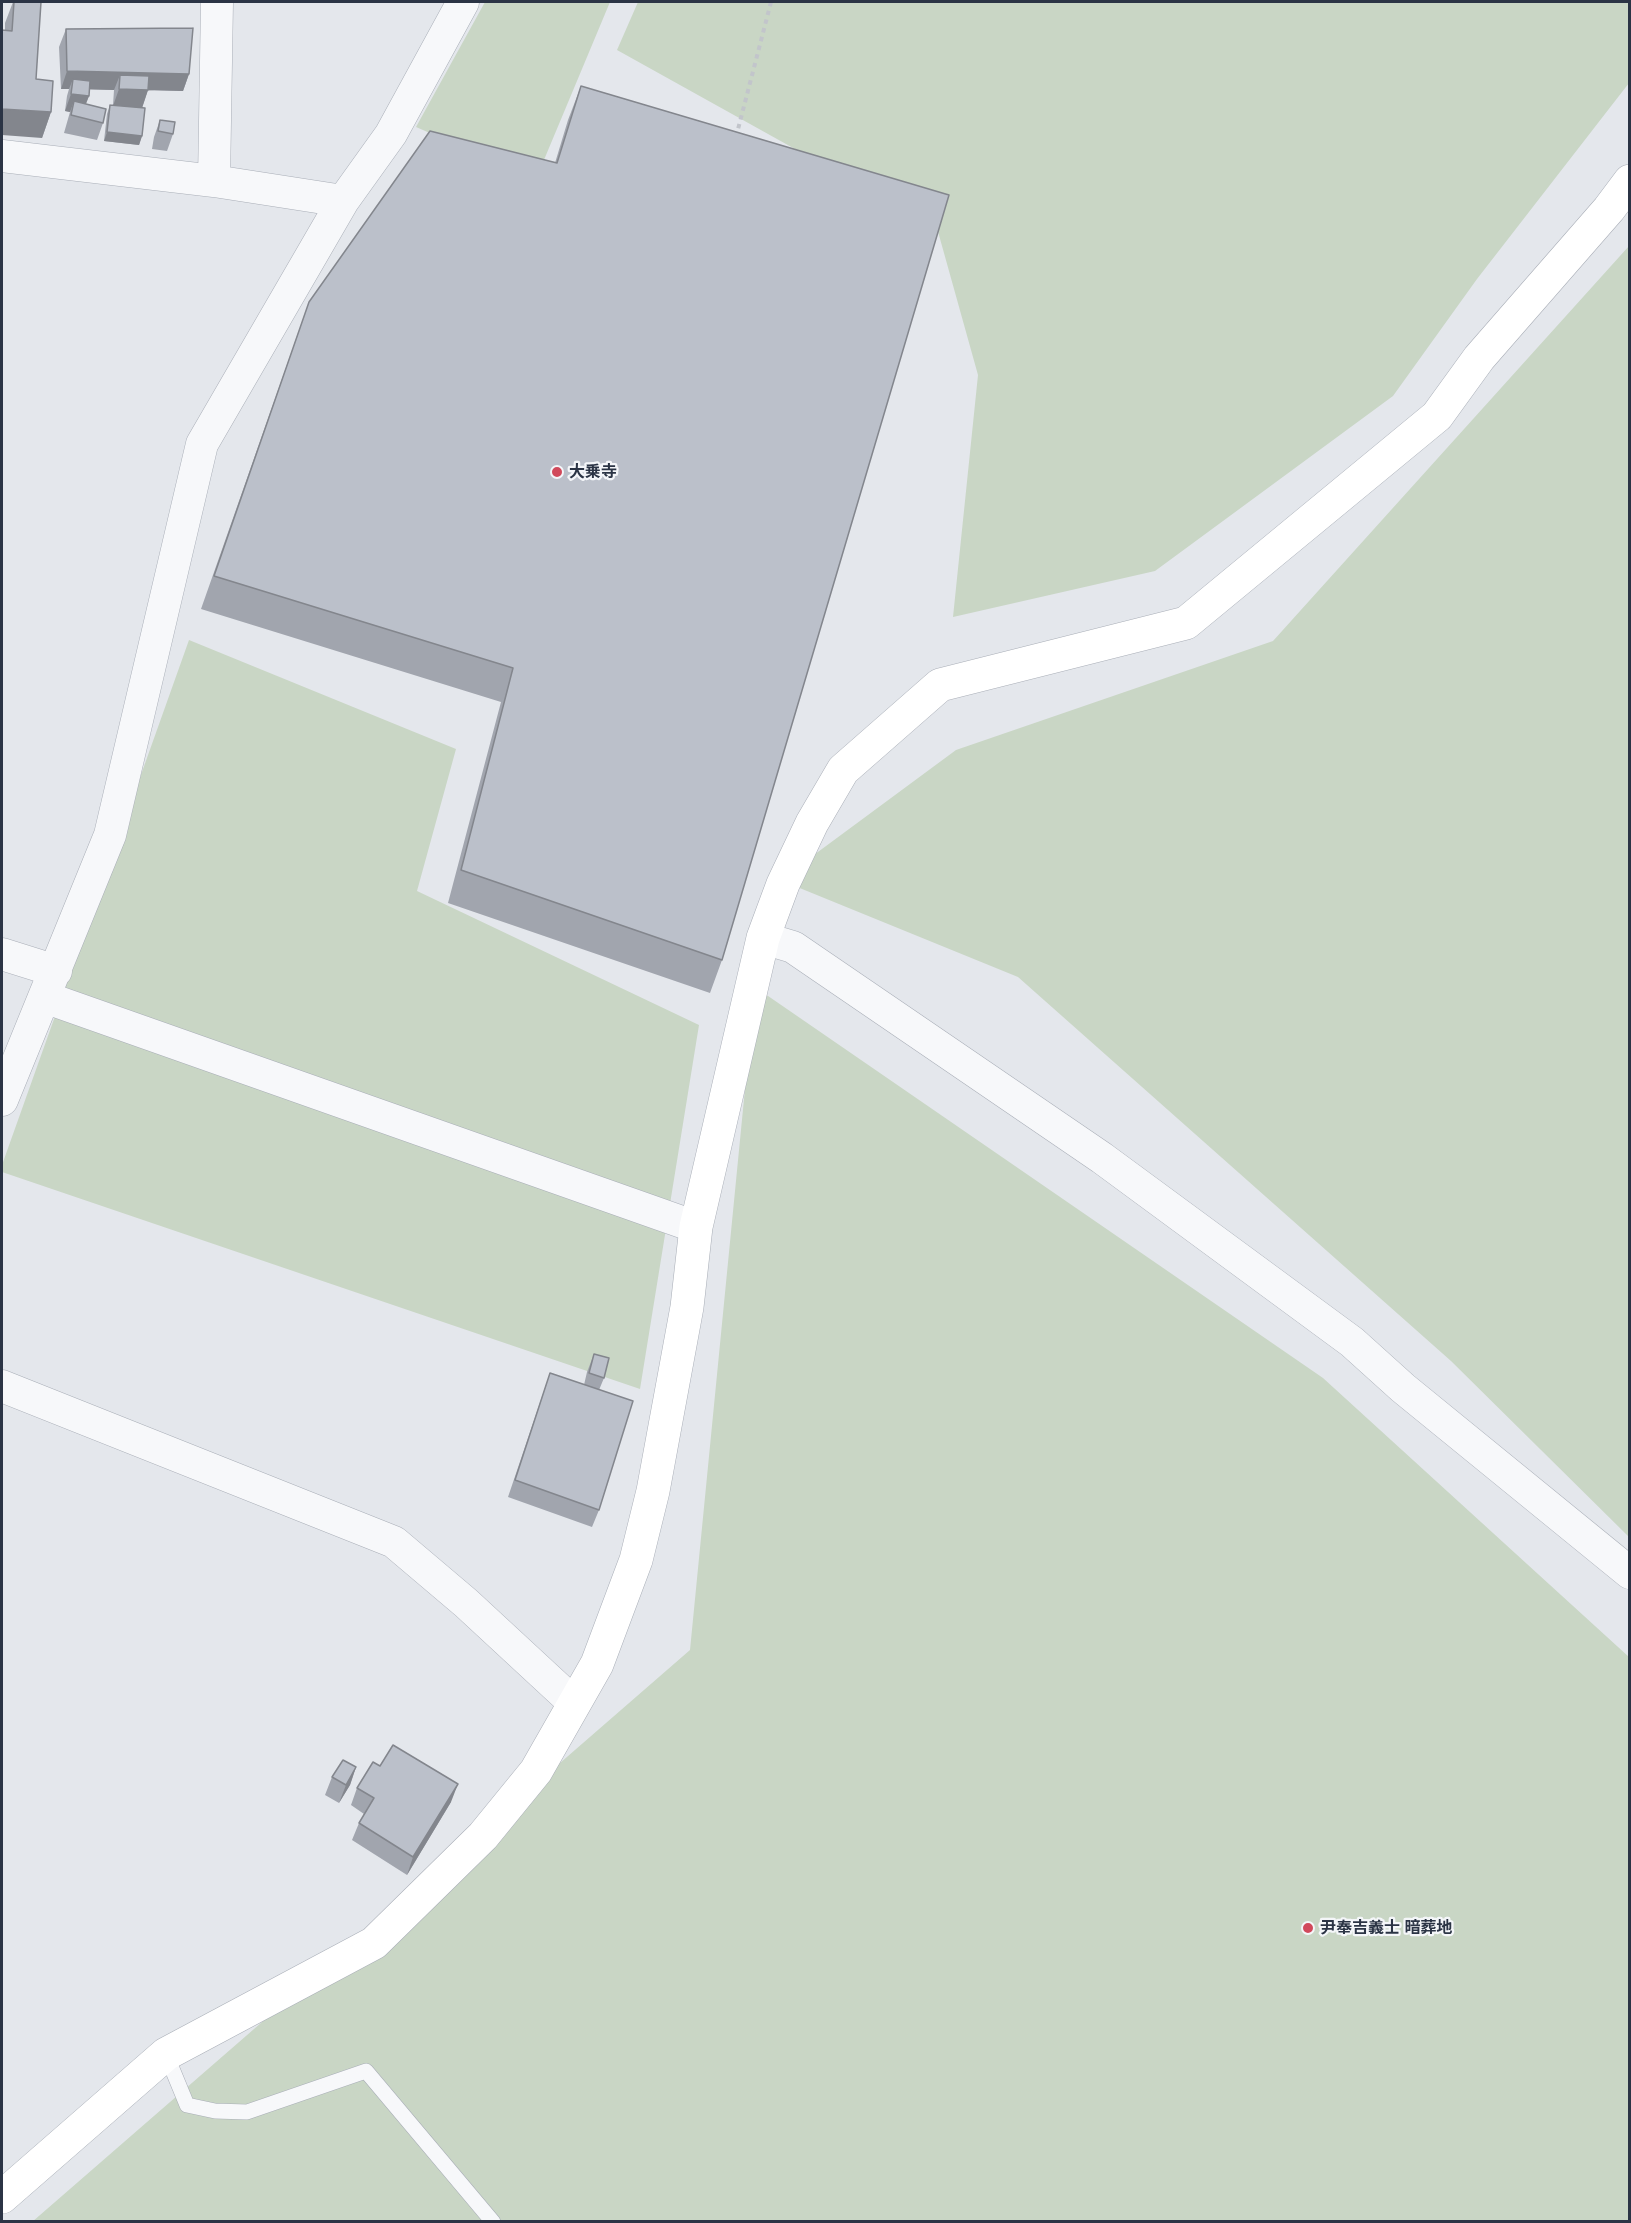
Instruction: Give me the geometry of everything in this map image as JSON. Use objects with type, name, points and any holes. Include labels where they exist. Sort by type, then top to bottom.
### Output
[{"type":"street","points":[[214,181],[217,2]]},
{"type":"street","points":[[2,1100],[110,835],[201,444],[343,201],[391,134],[463,2]]},
{"type":"street","points":[[2,156],[214,181],[343,201]]},
{"type":"street","points":[[2,2197],[166,2054],[374,1942],[483,1836],[536,1771],[597,1664],[636,1560],[653,1491],[687,1307],[696,1227],[763,938],[783,884],[812,823],[843,771],[940,685],[1186,623],[1437,416],[1479,358],[1609,209],[1629,181]]},
{"type":"street","points":[[763,938],[793,947],[1111,1165],[1352,1342],[1403,1388],[1629,1573]]},
{"type":"street","points":[[2,954],[50,984],[696,1227]]},
{"type":"street","points":[[2,1386],[394,1542],[466,1603],[574,1703]]},
{"type":"lane","points":[[166,2054],[187,2105],[215,2111],[247,2112],[366,2071],[493,2222]]},
{"type":"path","points":[[735,138],[771,2]]},
{"type":"green space","points":[[485,2],[610,2],[536,179],[416,127]]},
{"type":"green space","points":[[638,2],[1630,2],[1629,83],[1477,279],[1393,396],[1155,571],[953,617],[978,375],[937,228],[617,50]]},
{"type":"green space","points":[[1629,246],[1629,1537],[1451,1361],[1018,977],[780,880],[956,750],[1273,641]]},
{"type":"green space","points":[[189,640],[456,749],[417,891],[699,1025],[640,1389],[2,1172],[2,1165]]},
{"type":"green space","points":[[755,987],[1323,1378],[1629,1657],[1629,2221],[32,2222],[690,1650]]},
{"type":"building","points":[[14,2],[41,2],[36,79],[53,81],[51,112],[2,109],[2,30],[12,31]]},
{"type":"building","points":[[193,28],[189,74],[67,71],[66,29]]},
{"type":"building","points":[[120,75],[149,76],[148,90],[119,89]]},
{"type":"building","points":[[73,79],[90,81],[89,96],[71,94]]},
{"type":"building","name":"大乗寺","points":[[581,86],[949,195],[722,960],[461,870],[513,668],[214,576],[309,302],[430,131],[557,163]]},
{"type":"building","points":[[74,101],[106,109],[103,123],[71,115]]},
{"type":"building","points":[[110,105],[145,108],[142,136],[107,132]]},
{"type":"building","points":[[160,120],[175,122],[173,134],[158,131]]},
{"type":"building","points":[[594,1354],[609,1358],[604,1378],[589,1373]]},
{"type":"building","points":[[550,1373],[633,1401],[599,1510],[515,1480]]},
{"type":"building","points":[[393,1745],[458,1784],[413,1857],[359,1823],[374,1798],[357,1788],[373,1762],[380,1766]]},
{"type":"building","points":[[343,1760],[356,1767],[346,1785],[332,1777]]},
{"type":"place","name":"大乗寺","points":[[557,472]]},
{"type":"place","name":"尹奉吉義士 暗葬地","points":[[1308,1928]]}]
